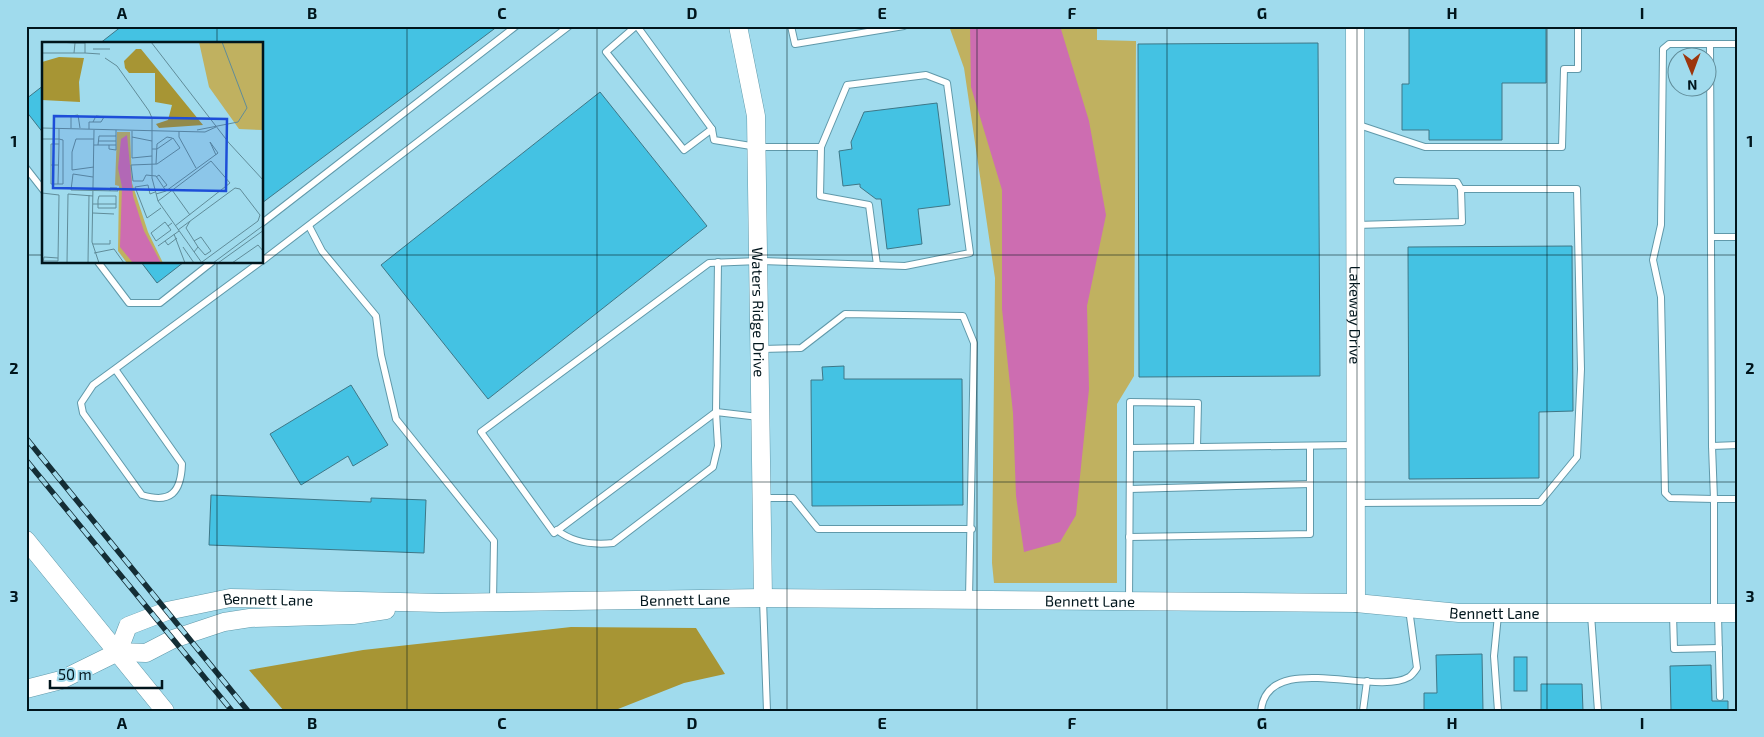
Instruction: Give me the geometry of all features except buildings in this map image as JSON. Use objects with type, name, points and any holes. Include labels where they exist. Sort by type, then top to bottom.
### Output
[{"type":"street","name":"Waters Ridge Drive","points":[[738,26],[756,116],[762,598]]},
{"type":"street","name":"Lakeway Drive","points":[[1355,26],[1356,603]]},
{"type":"street","points":[[26,540],[165,711]]},
{"type":"street","name":"Bennett Lane","points":[[118,652],[128,626],[166,611],[230,598],[441,603],[762,598],[1356,603],[1460,613],[1738,613]]},
{"type":"street","name":"Bennett Lane","points":[[26,689],[61,680],[118,652],[146,653],[173,638],[224,622],[250,618],[353,615],[441,603]]},
{"type":"lane","points":[[264,221],[516,26]]},
{"type":"lane","points":[[264,260],[569,26]]},
{"type":"lane","points":[[712,129],[684,150],[606,52],[637,26],[712,129],[714,140],[757,147],[820,147]]},
{"type":"lane","points":[[791,26],[795,44],[904,26]]},
{"type":"lane","points":[[1355,124],[1425,147],[1562,147],[1564,69],[1578,69],[1578,26]]},
{"type":"lane","points":[[1738,44],[1669,44],[1663,49],[1662,225],[1653,260],[1661,297],[1666,497],[1738,499]]},
{"type":"lane","points":[[1710,44],[1712,446],[1720,697]]},
{"type":"lane","points":[[760,418],[716,412],[554,533],[481,432],[709,263],[759,261],[877,266],[905,266],[970,253],[947,83],[926,75],[848,85],[820,147],[820,196],[869,205],[877,266]]},
{"type":"lane","points":[[26,168],[42,188]]},
{"type":"lane","points":[[1355,225],[1462,222],[1461,188],[1457,182],[1397,181]]},
{"type":"lane","points":[[1356,503],[1540,502],[1577,457],[1581,369],[1577,189],[1461,188]]},
{"type":"lane","points":[[309,226],[322,251],[376,316],[381,355],[396,419],[494,541],[493,602]]},
{"type":"lane","points":[[1711,237],[1738,237]]},
{"type":"lane","points":[[557,530],[568,539],[598,545],[613,543],[713,467],[718,446],[716,412],[718,262]]},
{"type":"lane","points":[[99,264],[128,303],[160,303],[209,264]]},
{"type":"lane","points":[[115,369],[182,464],[179,486],[170,496],[155,499],[142,495],[83,413],[81,402],[93,385],[258,264]]},
{"type":"lane","points":[[759,349],[801,348],[845,314],[963,316],[974,343],[972,529],[969,600]]},
{"type":"lane","points":[[1129,601],[1130,402],[1198,403],[1198,448]]},
{"type":"lane","points":[[1129,537],[1310,534],[1310,446]]},
{"type":"lane","points":[[1130,448],[1356,446]]},
{"type":"lane","points":[[1712,446],[1738,446]]},
{"type":"lane","points":[[1130,489],[1310,484]]},
{"type":"lane","points":[[761,498],[793,498],[818,528],[972,529]]},
{"type":"lane","points":[[762,598],[767,711]]},
{"type":"lane","points":[[1261,711],[1268,691],[1283,682],[1308,677],[1367,681],[1409,677],[1417,668],[1409,608]]},
{"type":"lane","points":[[1498,711],[1494,656],[1499,613]]},
{"type":"lane","points":[[1673,613],[1674,648],[1719,648]]},
{"type":"lane","points":[[1591,614],[1598,711]]},
{"type":"lane","points":[[1363,711],[1367,681]]},
{"type":"shaded area","points":[[949,26],[1097,26],[1097,40],[1136,41],[1134,376],[1117,404],[1117,583],[994,583],[992,563],[995,278],[964,68]]},
{"type":"shaded area","points":[[970,26],[1060,26],[1089,121],[1106,215],[1087,306],[1089,389],[1076,515],[1060,542],[1024,552],[1016,496],[1013,413],[1002,309],[1002,190],[971,87]]},
{"type":"shaded area","points":[[571,627],[696,628],[725,674],[684,683],[613,711],[284,711],[249,670],[363,650]]},
{"type":"railway","points":[[26,438],[248,711]]},
{"type":"railway","points":[[26,460],[232,711]]}]
